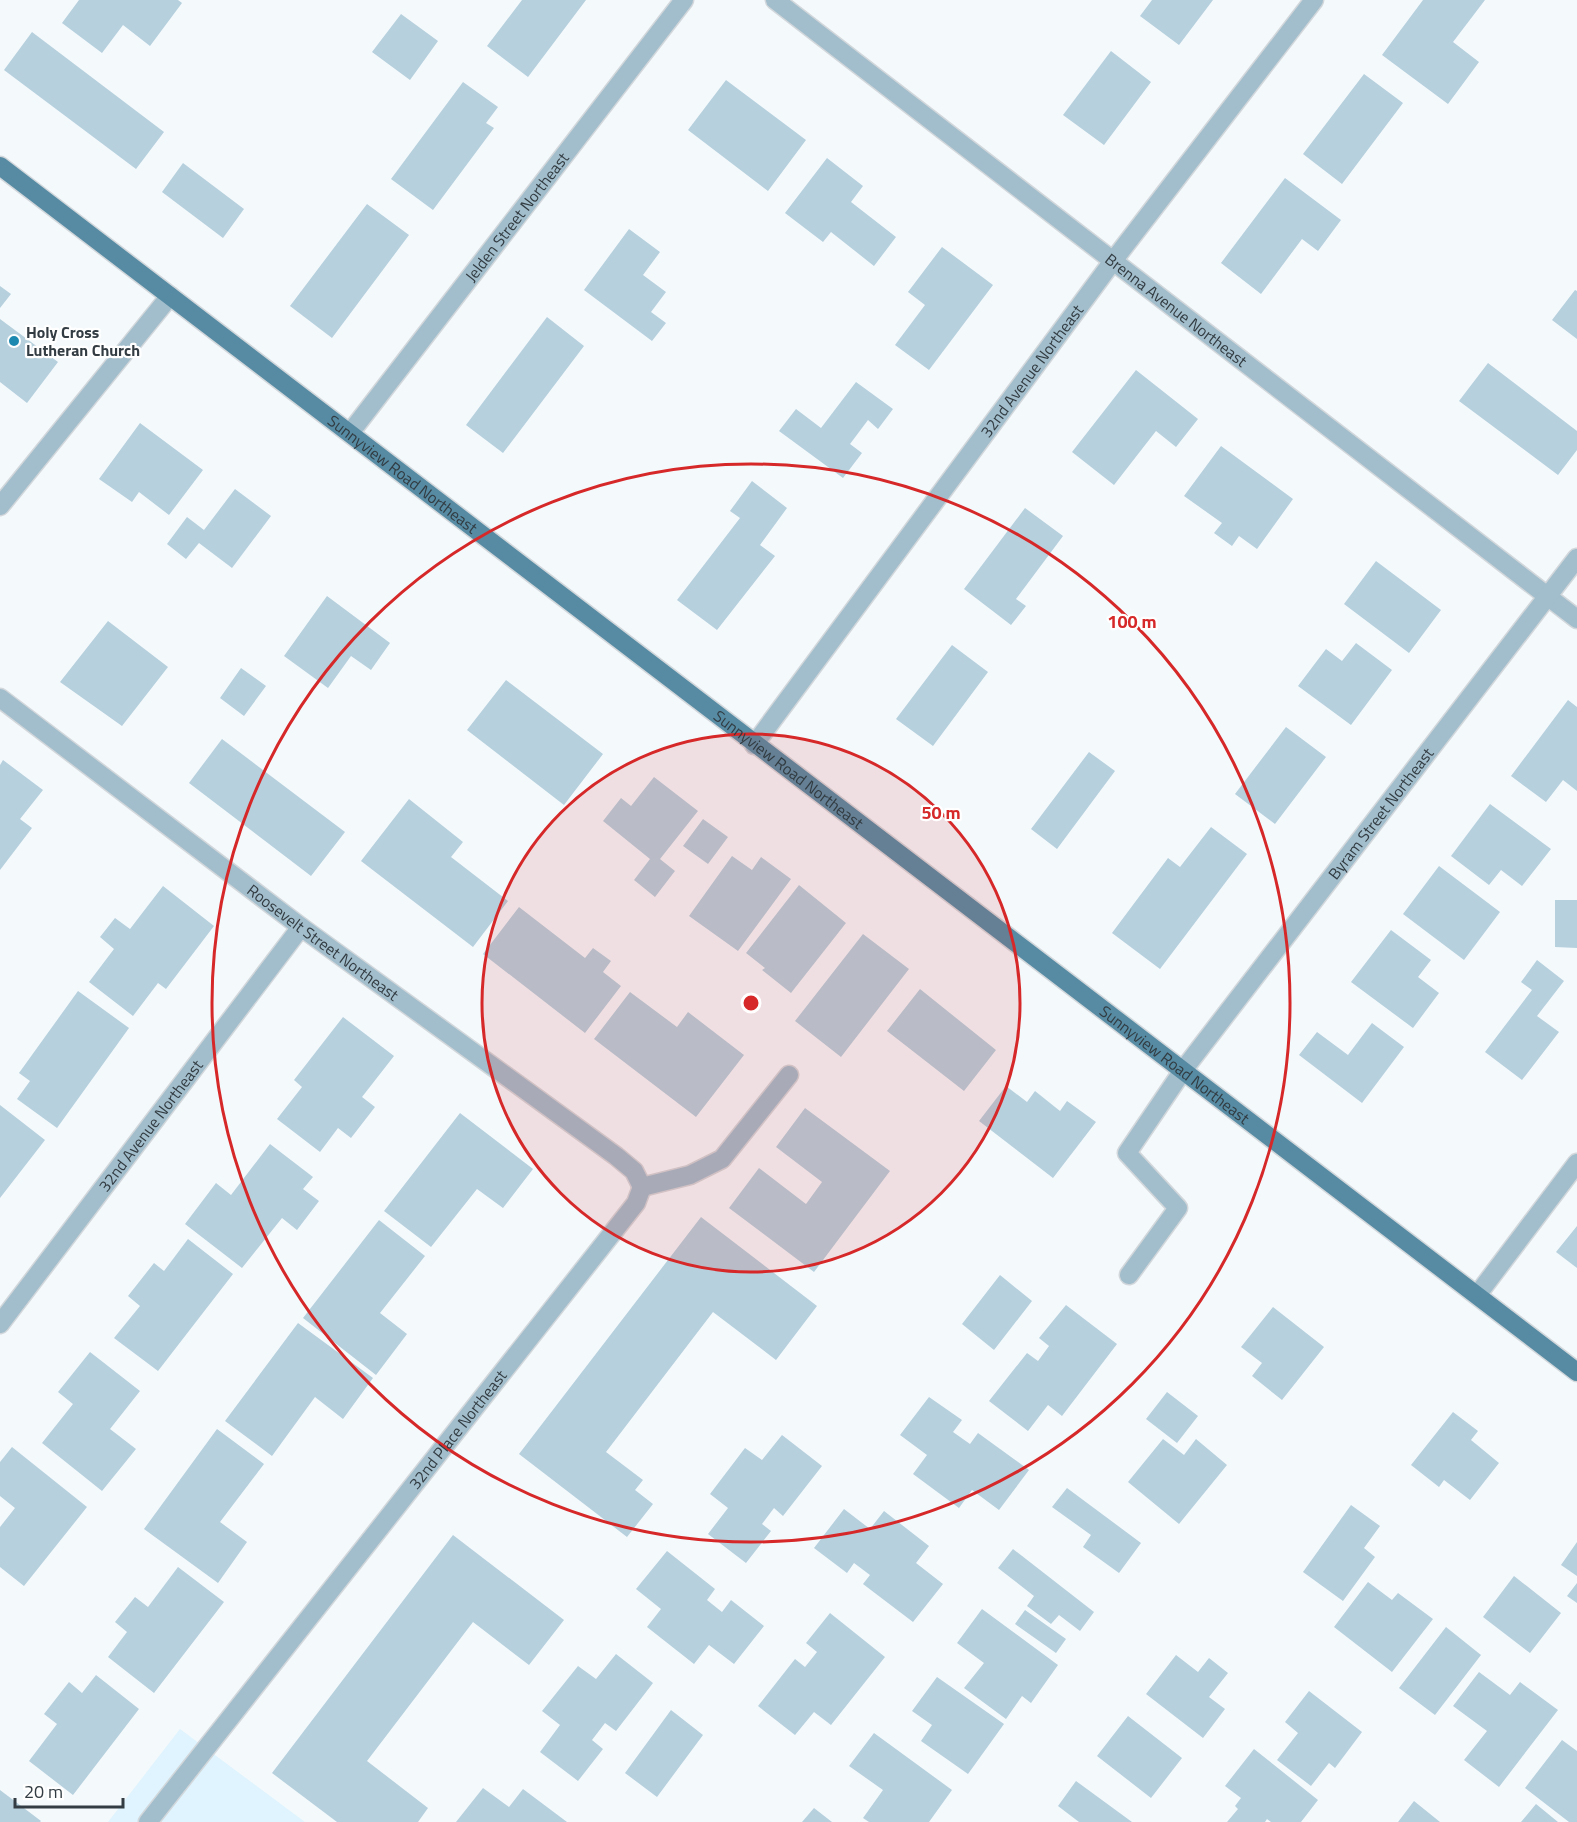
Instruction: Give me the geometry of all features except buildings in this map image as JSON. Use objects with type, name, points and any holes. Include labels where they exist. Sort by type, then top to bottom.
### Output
[{"type":"main road","name":"Sunnyview Road Northeast","points":[[0,166],[754,745],[1184,1069],[1577,1372]]},
{"type":"street","name":"Jelden Street Northeast","points":[[350,433],[684,0]]},
{"type":"street","name":"Brenna Avenue Northeast","points":[[775,0],[1577,619]]},
{"type":"street","name":"32nd Avenue Northeast","points":[[754,745],[1113,261],[1314,0]]},
{"type":"street","points":[[0,506],[170,296]]},
{"type":"street","name":"Byram Street Northeast","points":[[1130,1275],[1178,1208],[1127,1153],[1184,1069],[1577,558]]},
{"type":"street","name":"Roosevelt Street Northeast","points":[[0,698],[301,927],[616,1156],[634,1171],[642,1187]]},
{"type":"street","name":"32nd Avenue Northeast","points":[[0,1324],[301,927]]},
{"type":"street","points":[[642,1187],[690,1175],[722,1159],[789,1075]]},
{"type":"street","points":[[1478,1294],[1577,1163]]},
{"type":"street","name":"32nd Place Northeast","points":[[148,1822],[636,1203],[642,1187]]},
{"type":"shaded area","points":[[180,1729],[305,1822],[108,1822]]},
{"type":"place","name":"Holy Cross Lutheran Church","points":[[14,341]]}]
